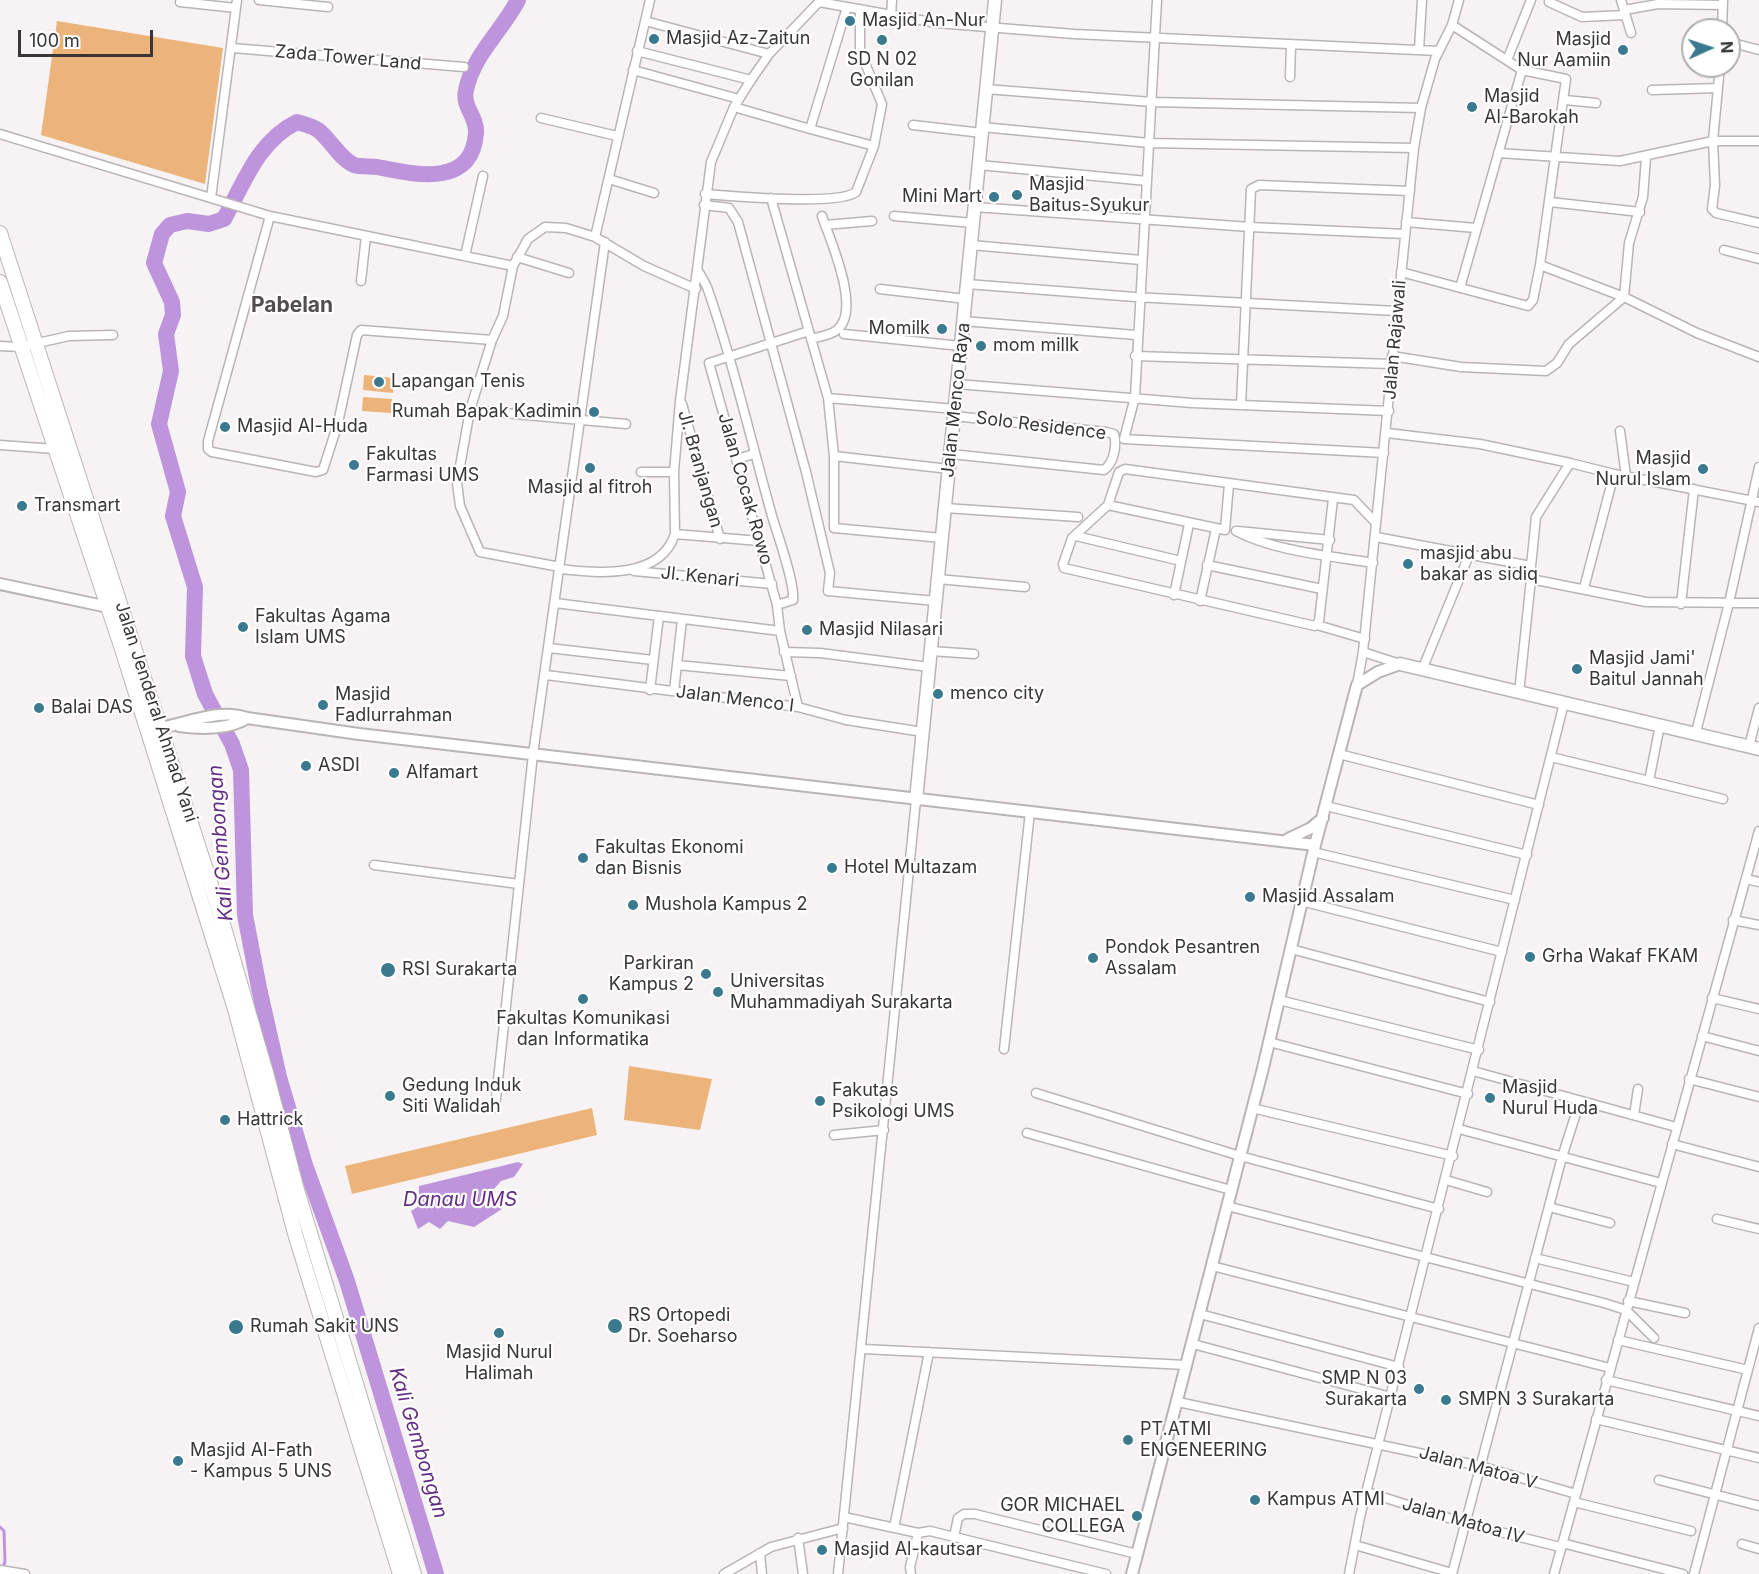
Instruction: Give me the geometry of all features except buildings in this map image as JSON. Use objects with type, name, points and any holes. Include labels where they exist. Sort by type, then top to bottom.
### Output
[{"type":"highway","name":"Jalan Jenderal Ahmad Yani","points":[[0,232],[36,342],[57,440],[108,607],[154,729],[235,1009],[287,1203],[400,1574]]},
{"type":"highway","name":"Jalan Jenderal Ahmad Yani","points":[[0,282],[20,347],[57,440],[244,994],[297,1190],[414,1574]]},
{"type":"highway","points":[[331,1353],[345,1348]]},
{"type":"main road","name":"Jalan Menco Raya","points":[[916,800],[995,0]]},
{"type":"main road","points":[[1400,664],[1754,747]]},
{"type":"street","points":[[259,0],[328,7]]},
{"type":"street","points":[[596,237],[617,136],[650,0]]},
{"type":"street","points":[[891,16],[892,0]]},
{"type":"street","points":[[1157,0],[1136,335],[1135,397],[1123,437],[1125,440],[1384,453]]},
{"type":"street","points":[[1419,50],[1422,0]]},
{"type":"street","name":"Jalan Rajawali","points":[[1357,686],[1365,639],[1376,537],[1389,411],[1396,311],[1414,148],[1421,108],[1438,51],[1452,25],[1459,0]]},
{"type":"street","points":[[1507,60],[1531,0]]},
{"type":"street","points":[[1621,0],[1631,33]]},
{"type":"street","points":[[696,288],[652,271],[596,237],[559,226],[545,227],[532,236],[517,257],[513,267],[503,316],[492,340],[470,410],[457,494],[476,548],[484,554],[591,572],[628,570],[647,564],[669,547],[675,534],[674,472],[680,399],[696,288],[698,272],[705,194],[714,152],[734,107],[751,80],[769,54],[814,1],[891,16],[1154,40],[1438,51]]},
{"type":"street","points":[[1549,1],[1582,17],[1624,13],[1658,4],[1723,3],[1722,18]]},
{"type":"street","points":[[180,2],[237,4],[211,198]]},
{"type":"street","points":[[810,129],[847,7]]},
{"type":"street","points":[[705,194],[771,198],[851,196],[861,185],[874,146],[882,104],[860,51],[861,9]]},
{"type":"street","points":[[645,21],[769,54]]},
{"type":"street","points":[[1401,272],[1530,305],[1540,265],[1554,158],[1568,83],[1564,77],[1522,70],[1452,25]]},
{"type":"street","points":[[1741,45],[1759,50]]},
{"type":"street","points":[[1290,77],[1291,46]]},
{"type":"street","name":"Zada Tower Land","points":[[232,48],[464,67]]},
{"type":"street","points":[[637,51],[751,80]]},
{"type":"street","points":[[633,70],[739,99]]},
{"type":"street","points":[[1460,288],[1522,70]]},
{"type":"street","points":[[1719,78],[1713,141],[1715,185],[1713,212],[1759,223]]},
{"type":"street","points":[[1652,90],[1718,88]]},
{"type":"street","points":[[986,89],[1152,102],[1421,108]]},
{"type":"street","points":[[1565,100],[1596,103]]},
{"type":"street","points":[[734,107],[874,146]]},
{"type":"street","points":[[541,118],[617,136]]},
{"type":"street","points":[[913,125],[1149,142],[1414,148]]},
{"type":"street","points":[[0,134],[245,210],[513,267]]},
{"type":"street","points":[[1498,153],[1620,161],[1713,141],[1759,141]]},
{"type":"street","points":[[1135,356],[1392,360],[1461,367],[1546,371],[1557,363],[1569,344],[1624,297],[1629,243],[1640,212],[1646,157]]},
{"type":"street","points":[[979,165],[1147,181]]},
{"type":"street","points":[[465,256],[483,176]]},
{"type":"street","points":[[609,179],[654,193]]},
{"type":"street","points":[[1241,405],[1251,189],[1259,185],[1410,190]]},
{"type":"street","points":[[771,198],[828,398],[834,456],[834,528],[942,538]]},
{"type":"street","points":[[1550,202],[1640,212]]},
{"type":"street","points":[[704,205],[723,205],[734,212],[806,472],[830,573],[828,591],[936,601]]},
{"type":"street","points":[[975,207],[1250,227],[1405,234]]},
{"type":"street","points":[[270,216],[208,441],[210,451],[270,465],[320,471],[327,463],[359,331],[492,340]]},
{"type":"street","points":[[894,216],[973,223]]},
{"type":"street","points":[[727,358],[771,343],[836,331],[843,323],[847,301],[844,280],[824,220],[872,221]]},
{"type":"street","points":[[1406,222],[1476,228]]},
{"type":"street","points":[[361,281],[366,236]]},
{"type":"street","points":[[495,1108],[533,754],[546,675],[578,422],[605,243]]},
{"type":"street","points":[[971,245],[1141,260]]},
{"type":"street","points":[[1724,250],[1759,259]]},
{"type":"street","points":[[517,257],[569,273]]},
{"type":"street","points":[[1540,265],[1624,297],[1697,333],[1759,357]]},
{"type":"street","points":[[698,272],[707,289],[792,589],[794,598],[788,603],[777,605]]},
{"type":"street","points":[[967,284],[1139,297],[1396,311]]},
{"type":"street","points":[[880,289],[966,299]]},
{"type":"street","points":[[963,321],[1136,335]]},
{"type":"street","points":[[844,334],[961,346]]},
{"type":"street","points":[[0,346],[20,347],[69,336],[113,335]]},
{"type":"street","name":"Jalan Cocak Rowo","points":[[727,358],[709,363],[772,584],[784,652],[798,706]]},
{"type":"street","points":[[957,384],[1241,405],[1389,411]]},
{"type":"street","points":[[828,398],[955,412]]},
{"type":"street","name":"Jl. Branjangan","points":[[680,399],[720,539]]},
{"type":"street","points":[[470,410],[578,422],[626,424]]},
{"type":"street","name":"Solo Residence","points":[[951,454],[1104,470],[1111,462],[1115,438],[1114,434],[1106,432],[955,412]]},
{"type":"street","points":[[1620,431],[1626,476]]},
{"type":"street","points":[[1387,433],[1480,444],[1614,474],[1755,501]]},
{"type":"street","points":[[0,445],[57,440]]},
{"type":"street","points":[[737,459],[754,454]]},
{"type":"street","points":[[834,456],[949,469]]},
{"type":"street","points":[[1519,693],[1531,579],[1533,527],[1536,517],[1570,463]]},
{"type":"street","points":[[1696,732],[1755,501],[1759,467]]},
{"type":"street","points":[[1365,639],[1317,625],[1308,626],[1200,602],[1064,568],[1063,564],[1070,540],[1108,505],[1121,469],[1357,502],[1376,523]]},
{"type":"street","points":[[641,472],[674,472]]},
{"type":"street","points":[[1584,588],[1614,474]]},
{"type":"street","points":[[1200,602],[1207,565],[1221,530],[1229,484]]},
{"type":"street","points":[[1681,604],[1694,489]]},
{"type":"street","points":[[1317,625],[1330,540],[1333,499]]},
{"type":"street","points":[[1108,505],[1221,530],[1330,540]]},
{"type":"street","points":[[945,508],[1078,516]]},
{"type":"street","points":[[1174,595],[1189,524]]},
{"type":"street","points":[[1236,531],[1248,537],[1373,563]]},
{"type":"street","points":[[675,534],[760,541]]},
{"type":"street","points":[[1076,536],[1181,561]]},
{"type":"street","points":[[1376,537],[1531,566]]},
{"type":"street","points":[[1422,670],[1469,555]]},
{"type":"street","points":[[1207,565],[1278,582],[1322,589]]},
{"type":"street","name":"Jl. Kenari","points":[[628,570],[772,584]]},
{"type":"street","points":[[938,579],[1025,587]]},
{"type":"street","points":[[1531,579],[1646,602],[1759,603]]},
{"type":"street","points":[[0,584],[108,607]]},
{"type":"street","points":[[555,603],[780,632]]},
{"type":"street","points":[[650,690],[659,616]]},
{"type":"street","points":[[674,691],[682,620]]},
{"type":"street","points":[[549,648],[654,660]]},
{"type":"street","points":[[931,651],[975,654]]},
{"type":"street","points":[[784,652],[819,653],[929,667]]},
{"type":"street","points":[[1363,652],[1400,664]]},
{"type":"street","points":[[1132,1574],[1193,1344],[1269,1042],[1314,848],[1357,686],[1378,672],[1400,664]]},
{"type":"street","points":[[677,665],[791,676]]},
{"type":"street","name":"Jalan Menco I","points":[[546,675],[650,690],[798,706],[846,720],[923,732]]},
{"type":"street","points":[[1349,1574],[1367,1492],[1453,1155],[1564,703]]},
{"type":"street","points":[[1754,747],[1759,708]]},
{"type":"street","points":[[154,729],[178,726],[194,728],[212,722],[247,718],[916,800],[1285,841],[1515,900]]},
{"type":"street","points":[[1649,781],[1660,724]]},
{"type":"street","points":[[1338,754],[1539,805]]},
{"type":"street","points":[[1551,757],[1723,799]]},
{"type":"street","points":[[838,1574],[916,800]]},
{"type":"street","points":[[1326,806],[1527,855]]},
{"type":"street","points":[[1004,1049],[1030,812]]},
{"type":"street","points":[[1285,841],[1311,828],[1323,818]]},
{"type":"street","points":[[1554,1574],[1759,831]]},
{"type":"street","points":[[374,865],[519,884]]},
{"type":"street","points":[[1746,879],[1759,882]]},
{"type":"street","points":[[1301,901],[1502,952]]},
{"type":"street","points":[[1733,920],[1759,926]]},
{"type":"street","points":[[1291,949],[1490,1002]]},
{"type":"street","points":[[1712,998],[1759,1009]]},
{"type":"street","points":[[1279,1000],[1479,1050]]},
{"type":"street","points":[[1702,1036],[1759,1051]]},
{"type":"street","points":[[1269,1042],[1468,1094]]},
{"type":"street","points":[[1473,1071],[1676,1126]]},
{"type":"street","points":[[1689,1079],[1759,1096]]},
{"type":"street","points":[[1634,1115],[1638,1089]]},
{"type":"street","points":[[1036,1093],[1240,1156],[1439,1209]]},
{"type":"street","points":[[1355,1545],[1452,1574],[1562,1157],[1580,1101]]},
{"type":"street","points":[[1252,1108],[1453,1155]]},
{"type":"street","points":[[834,1135],[884,1130]]},
{"type":"street","points":[[1459,1130],[1661,1183]]},
{"type":"street","points":[[1027,1132],[1231,1190]]},
{"type":"street","points":[[1671,1144],[1759,1167]]},
{"type":"street","points":[[1446,1180],[1487,1192]]},
{"type":"street","points":[[1227,1206],[1528,1285],[1627,1306],[1685,1313]]},
{"type":"street","points":[[1549,1207],[1610,1223]]},
{"type":"street","points":[[1717,1219],[1759,1229]]},
{"type":"street","points":[[1535,1258],[1634,1282]]},
{"type":"street","points":[[1212,1266],[1610,1368]]},
{"type":"street","points":[[1627,1306],[1654,1338]]},
{"type":"street","points":[[1200,1314],[1399,1367]]},
{"type":"street","points":[[1694,1574],[1759,1328]]},
{"type":"street","points":[[1618,1340],[1748,1370]]},
{"type":"street","points":[[1193,1344],[1391,1397]]},
{"type":"street","points":[[862,1349],[1186,1365]]},
{"type":"street","points":[[894,1528],[929,1352]]},
{"type":"street","points":[[1606,1380],[1759,1416]]},
{"type":"street","name":"Jalan Matoa V","points":[[1178,1402],[1480,1466],[1575,1498],[1691,1531]]},
{"type":"street","points":[[1596,1419],[1759,1458]]},
{"type":"street","points":[[1659,1480],[1759,1506]]},
{"type":"street","name":"Jalan Matoa IV","points":[[1367,1492],[1464,1523],[1683,1574]]},
{"type":"street","points":[[954,1537],[958,1518],[964,1514],[975,1514],[1137,1554]]},
{"type":"street","points":[[844,1517],[918,1533],[927,1530],[1106,1574]]},
{"type":"street","points":[[724,1574],[759,1553],[798,1538],[843,1528]]},
{"type":"street","points":[[911,1574],[910,1567],[918,1533]]},
{"type":"street","points":[[798,1538],[803,1574]]},
{"type":"street","points":[[1742,1544],[1759,1549]]},
{"type":"street","points":[[759,1553],[762,1574]]},
{"type":"street","points":[[4,1571],[25,1574]]},
{"type":"shaded area","points":[[57,21],[223,48],[205,184],[41,135]]},
{"type":"shaded area","name":"Lapangan Tenis","points":[[364,375],[395,378],[393,393],[363,390]]},
{"type":"shaded area","name":"Lapangan Tenis","points":[[363,397],[392,399],[391,413],[362,411]]},
{"type":"shaded area","points":[[629,1066],[712,1079],[700,1130],[624,1120]]},
{"type":"shaded area","points":[[592,1108],[597,1135],[352,1194],[345,1166]]},
{"type":"water","name":"Danau UMS","points":[[518,1162],[523,1164],[514,1177],[501,1181],[486,1198],[502,1209],[474,1227],[448,1221],[440,1229],[429,1222],[418,1229],[411,1211],[419,1206],[419,1186]]},
{"type":"waterway","name":"Kali Gembongan","points":[[436,1574],[347,1281],[305,1165],[279,1077],[259,988],[245,915],[241,770],[232,744],[205,694],[193,656],[195,587],[173,516],[178,492],[159,424],[171,371],[166,334],[173,315],[172,302],[154,263],[162,234],[170,225],[187,221],[209,224],[224,219],[253,164],[262,152],[283,130],[297,122],[318,130],[344,158],[354,165],[407,173],[438,174],[464,163],[472,151],[476,133],[465,96],[470,77],[481,54],[518,0]]},
{"type":"waterway","points":[[0,1527],[4,1531],[5,1561],[3,1568]]},
{"type":"place","name":"Masjid An-Nur","points":[[850,21]]},
{"type":"place","name":"Masjid Az-Zaitun","points":[[654,39]]},
{"type":"place","name":"SD N 02 Gonilan","points":[[882,40]]},
{"type":"place","name":"Masjid Nur Aamiin","points":[[1623,50]]},
{"type":"place","name":"Masjid Al-Barokah","points":[[1472,107]]},
{"type":"place","name":"Masjid Baitus-Syukur","points":[[1017,195]]},
{"type":"place","name":"Mini Mart","points":[[994,197]]},
{"type":"place","name":"Momilk","points":[[942,329]]},
{"type":"place","name":"mom millk","points":[[981,346]]},
{"type":"place","name":"Lapangan Tenis","points":[[379,382]]},
{"type":"place","name":"Rumah Bapak Kadimin","points":[[594,412]]},
{"type":"place","name":"Masjid Al-Huda","points":[[225,427]]},
{"type":"place","name":"Fakultas Farmasi UMS","points":[[354,465]]},
{"type":"place","name":"Masjid al fitroh","points":[[590,468]]},
{"type":"place","name":"Masjid Nurul Islam","points":[[1703,469]]},
{"type":"place","name":"Transmart","points":[[22,506]]},
{"type":"place","name":"masjid abu bakar as sidiq","points":[[1408,564]]},
{"type":"place","name":"Fakultas Agama Islam UMS","points":[[243,627]]},
{"type":"place","name":"Masjid Nilasari","points":[[807,630]]},
{"type":"place","name":"Masjid Jami' Baitul Jannah","points":[[1577,669]]},
{"type":"place","name":"menco city","points":[[938,694]]},
{"type":"place","name":"Masjid Fadlurrahman","points":[[323,705]]},
{"type":"place","name":"Balai DAS","points":[[39,708]]},
{"type":"place","name":"ASDI","points":[[306,766]]},
{"type":"place","name":"Alfamart","points":[[394,773]]},
{"type":"place","name":"Fakultas Ekonomi dan Bisnis","points":[[583,858]]},
{"type":"place","name":"Hotel Multazam","points":[[832,868]]},
{"type":"place","name":"Masjid Assalam","points":[[1250,897]]},
{"type":"place","name":"Mushola Kampus 2","points":[[633,905]]},
{"type":"place","name":"Grha Wakaf FKAM","points":[[1530,957]]},
{"type":"place","name":"Pondok Pesantren Assalam","points":[[1093,958]]},
{"type":"place","name":"RSI Surakarta","points":[[388,970]]},
{"type":"place","name":"Parkiran Kampus 2","points":[[706,974]]},
{"type":"place","name":"Universitas Muhammadiyah Surakarta","points":[[718,992]]},
{"type":"place","name":"Fakultas Komunikasi dan Informatika","points":[[583,999]]},
{"type":"place","name":"Gedung Induk Siti Walidah","points":[[390,1096]]},
{"type":"place","name":"Masjid Nurul Huda","points":[[1490,1098]]},
{"type":"place","name":"Fakutas Psikologi UMS","points":[[820,1101]]},
{"type":"place","name":"Hattrick","points":[[225,1120]]},
{"type":"place","name":"RS Ortopedi Dr. Soeharso","points":[[615,1326]]},
{"type":"place","name":"Rumah Sakit UNS","points":[[236,1327]]},
{"type":"place","name":"Masjid Nurul Halimah","points":[[499,1333]]},
{"type":"place","name":"SMP N 03 Surakarta","points":[[1419,1389]]},
{"type":"place","name":"SMPN 3 Surakarta","points":[[1446,1400]]},
{"type":"place","name":"PT.ATMI ENGENEERING","points":[[1128,1440]]},
{"type":"place","name":"Masjid Al-Fath - Kampus 5 UNS","points":[[178,1461]]},
{"type":"place","name":"Kampus ATMI","points":[[1255,1500]]},
{"type":"place","name":"GOR MICHAEL COLLEGA","points":[[1137,1516]]},
{"type":"place","name":"Masjid Al-kautsar","points":[[822,1550]]},
{"type":"district","name":"Pabelan","points":[[292,306]]}]
